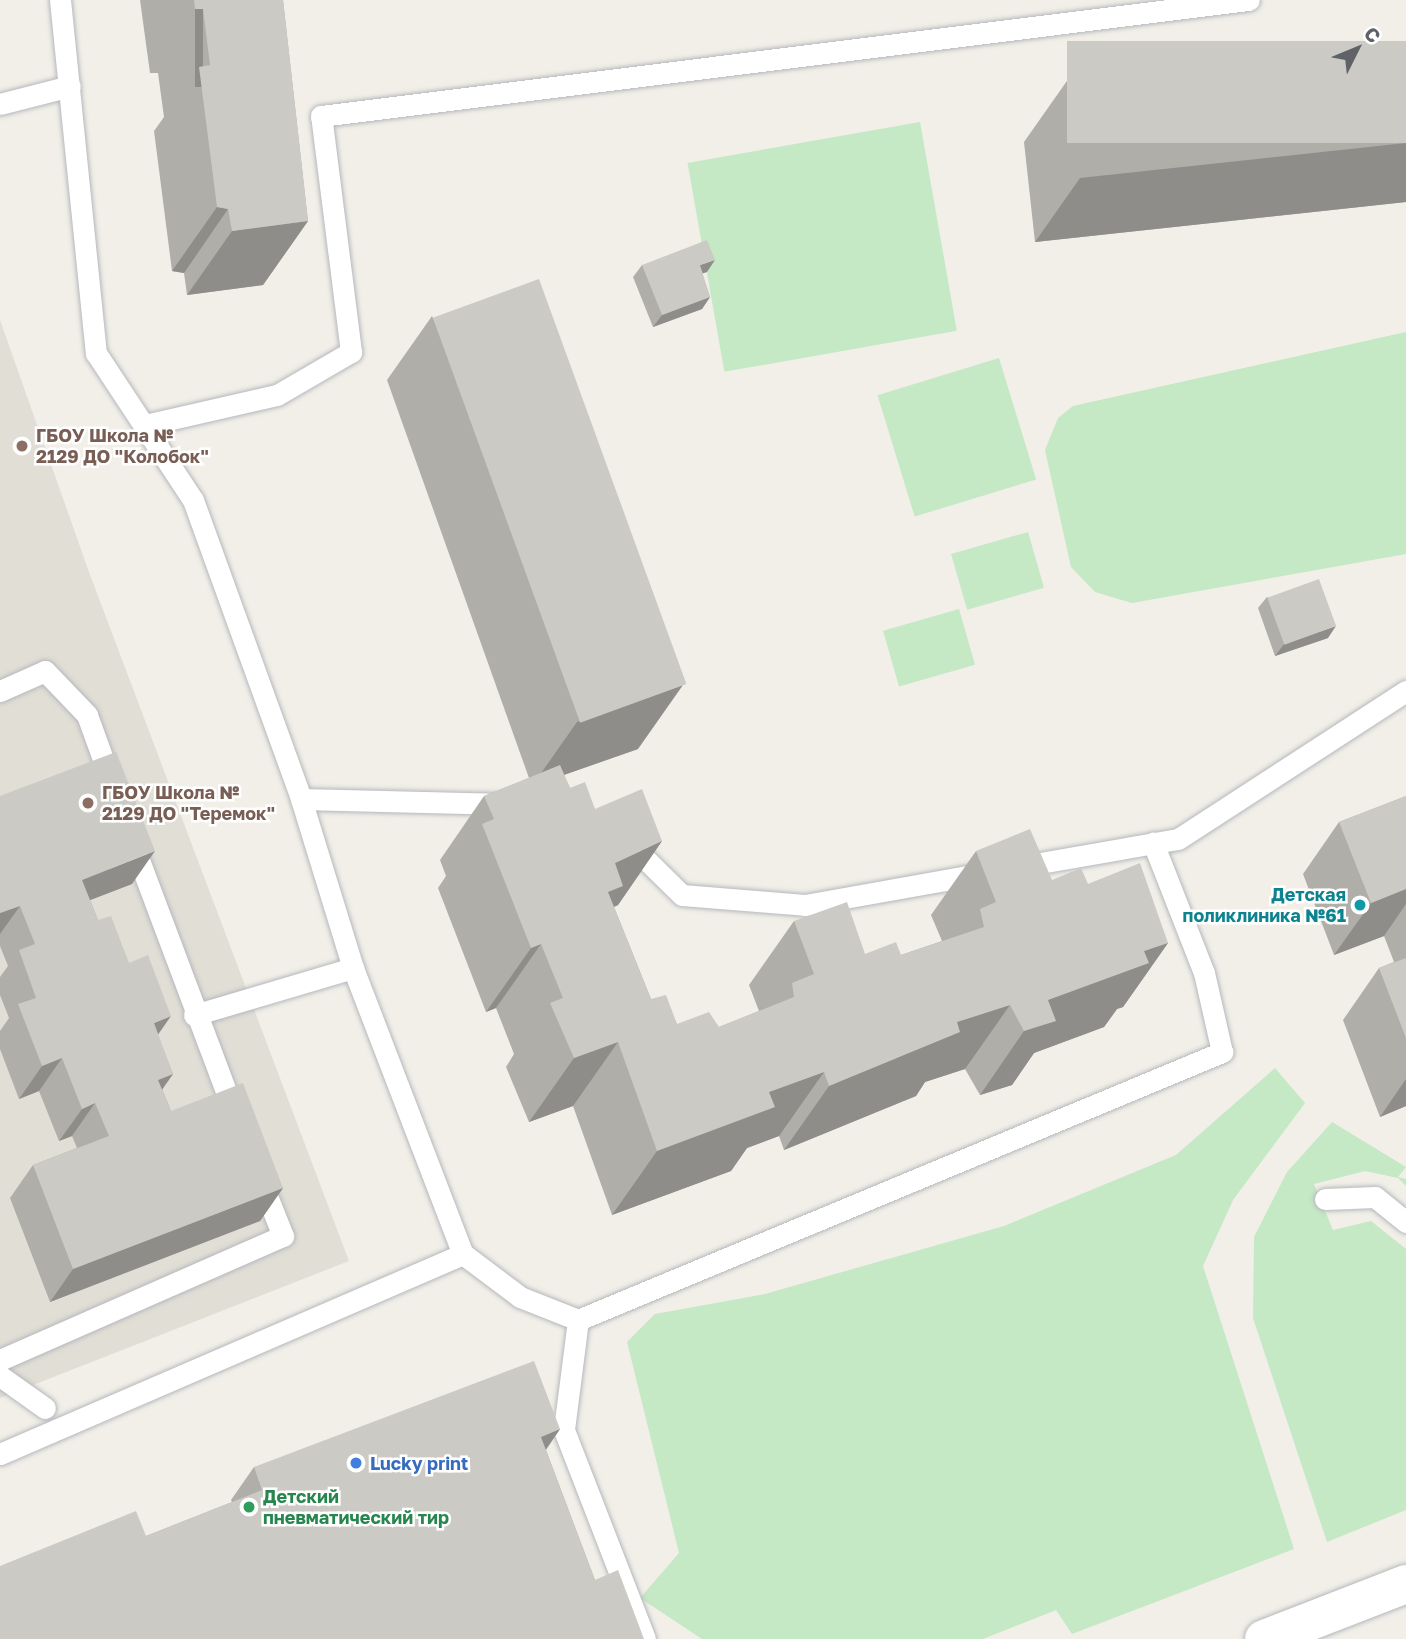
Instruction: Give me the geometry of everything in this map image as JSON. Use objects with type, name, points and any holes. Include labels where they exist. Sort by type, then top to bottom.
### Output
[{"type":"main road","points":[[1264,1639],[1406,1584]]},
{"type":"lane","points":[[60,0],[96,353],[193,500],[301,799],[353,968],[463,1254],[520,1297],[579,1320],[1222,1052],[1204,973],[1153,843]]},
{"type":"lane","points":[[145,425],[277,395],[351,352],[321,116],[1249,0]]},
{"type":"lane","points":[[0,104],[70,86]]},
{"type":"lane","points":[[0,691],[46,671],[87,715],[194,1015],[241,1132]]},
{"type":"lane","points":[[613,827],[682,895],[806,905],[1178,839],[1406,691]]},
{"type":"lane","points":[[301,799],[526,805]]},
{"type":"lane","points":[[194,1015],[353,968]]},
{"type":"lane","points":[[0,1360],[283,1236],[252,1158]]},
{"type":"lane","points":[[1325,1199],[1375,1197],[1406,1222]]},
{"type":"lane","points":[[0,1454],[463,1254]]},
{"type":"lane","points":[[579,1320],[564,1430],[645,1639]]},
{"type":"lane","points":[[0,1376],[46,1408]]},
{"type":"shaded area","name":"ГБОУ Школа № 2129 ДО \"Теремок\"","points":[[0,320],[89,572],[349,1261],[0,1398]]},
{"type":"green space","points":[[920,122],[957,331],[724,372],[688,163]]},
{"type":"green space","points":[[1406,332],[1406,554],[1132,603],[1095,592],[1071,567],[1045,450],[1058,418],[1073,406]]},
{"type":"green space","points":[[999,358],[1036,479],[915,517],[878,395]]},
{"type":"green space","points":[[1028,532],[1044,588],[967,610],[951,554]]},
{"type":"green space","points":[[959,609],[975,665],[899,687],[883,631]]},
{"type":"green space","points":[[1275,1068],[1305,1103],[1233,1200],[1203,1266],[1294,1549],[1072,1634],[1056,1610],[983,1639],[702,1639],[640,1598],[679,1553],[627,1342],[655,1314],[765,1294],[1004,1226],[1176,1155]]},
{"type":"green space","points":[[1332,1122],[1406,1167],[1398,1177],[1406,1179],[1406,1186],[1398,1178],[1365,1171],[1314,1184],[1333,1230],[1371,1221],[1406,1249],[1406,1510],[1327,1542],[1253,1318],[1254,1237],[1287,1172]]},
{"type":"building","points":[[194,0],[283,0],[308,221],[232,231],[228,209],[217,207],[199,67],[210,65],[203,9],[195,9]]},
{"type":"building","points":[[1067,41],[1406,41],[1406,143],[1067,143]]},
{"type":"building","points":[[707,240],[715,260],[700,265],[710,297],[662,315],[642,265]]},
{"type":"building","points":[[539,279],[686,684],[580,723],[433,318]]},
{"type":"building","points":[[1319,579],[1336,626],[1284,645],[1267,598]]},
{"type":"building","points":[[116,752],[155,851],[82,880],[98,920],[111,916],[129,963],[148,955],[171,1016],[154,1023],[173,1074],[158,1080],[171,1111],[243,1083],[283,1188],[73,1269],[33,1165],[109,1136],[95,1103],[82,1109],[62,1058],[42,1066],[18,1004],[36,998],[19,950],[35,944],[20,906],[0,913],[0,796]]},
{"type":"building","points":[[560,765],[570,788],[585,782],[595,809],[642,789],[662,841],[615,863],[623,886],[608,892],[651,999],[666,995],[677,1024],[709,1012],[719,1027],[794,997],[792,983],[814,974],[794,921],[847,902],[865,954],[896,942],[901,955],[984,927],[980,909],[996,902],[976,851],[1030,829],[1052,880],[1081,868],[1088,884],[1140,863],[1168,943],[1144,951],[1149,963],[1048,1000],[1056,1021],[1024,1031],[1010,1005],[957,1022],[960,1032],[829,1086],[824,1072],[769,1092],[775,1107],[657,1151],[618,1042],[574,1058],[550,1003],[563,998],[541,944],[531,948],[482,824],[494,819],[484,796]]},
{"type":"building","points":[[1406,796],[1406,889],[1371,903],[1339,822]]},
{"type":"building","points":[[1406,958],[1406,1038],[1379,968]]},
{"type":"building","points":[[534,1361],[560,1429],[541,1437],[595,1580],[618,1570],[644,1639],[0,1639],[0,1566],[136,1511],[146,1536],[262,1490],[254,1467]]},
{"type":"place","name":"ГБОУ Школа № 2129 ДО \"Колобок\"","points":[[22,446]]},
{"type":"place","name":"ГБОУ Школа № 2129 ДО \"Теремок\"","points":[[88,803]]},
{"type":"place","name":"Детская поликлиника №61","points":[[1360,905]]},
{"type":"place","name":"Lucky print","points":[[356,1463]]},
{"type":"place","name":"Детский пневматический тир","points":[[249,1507]]}]
